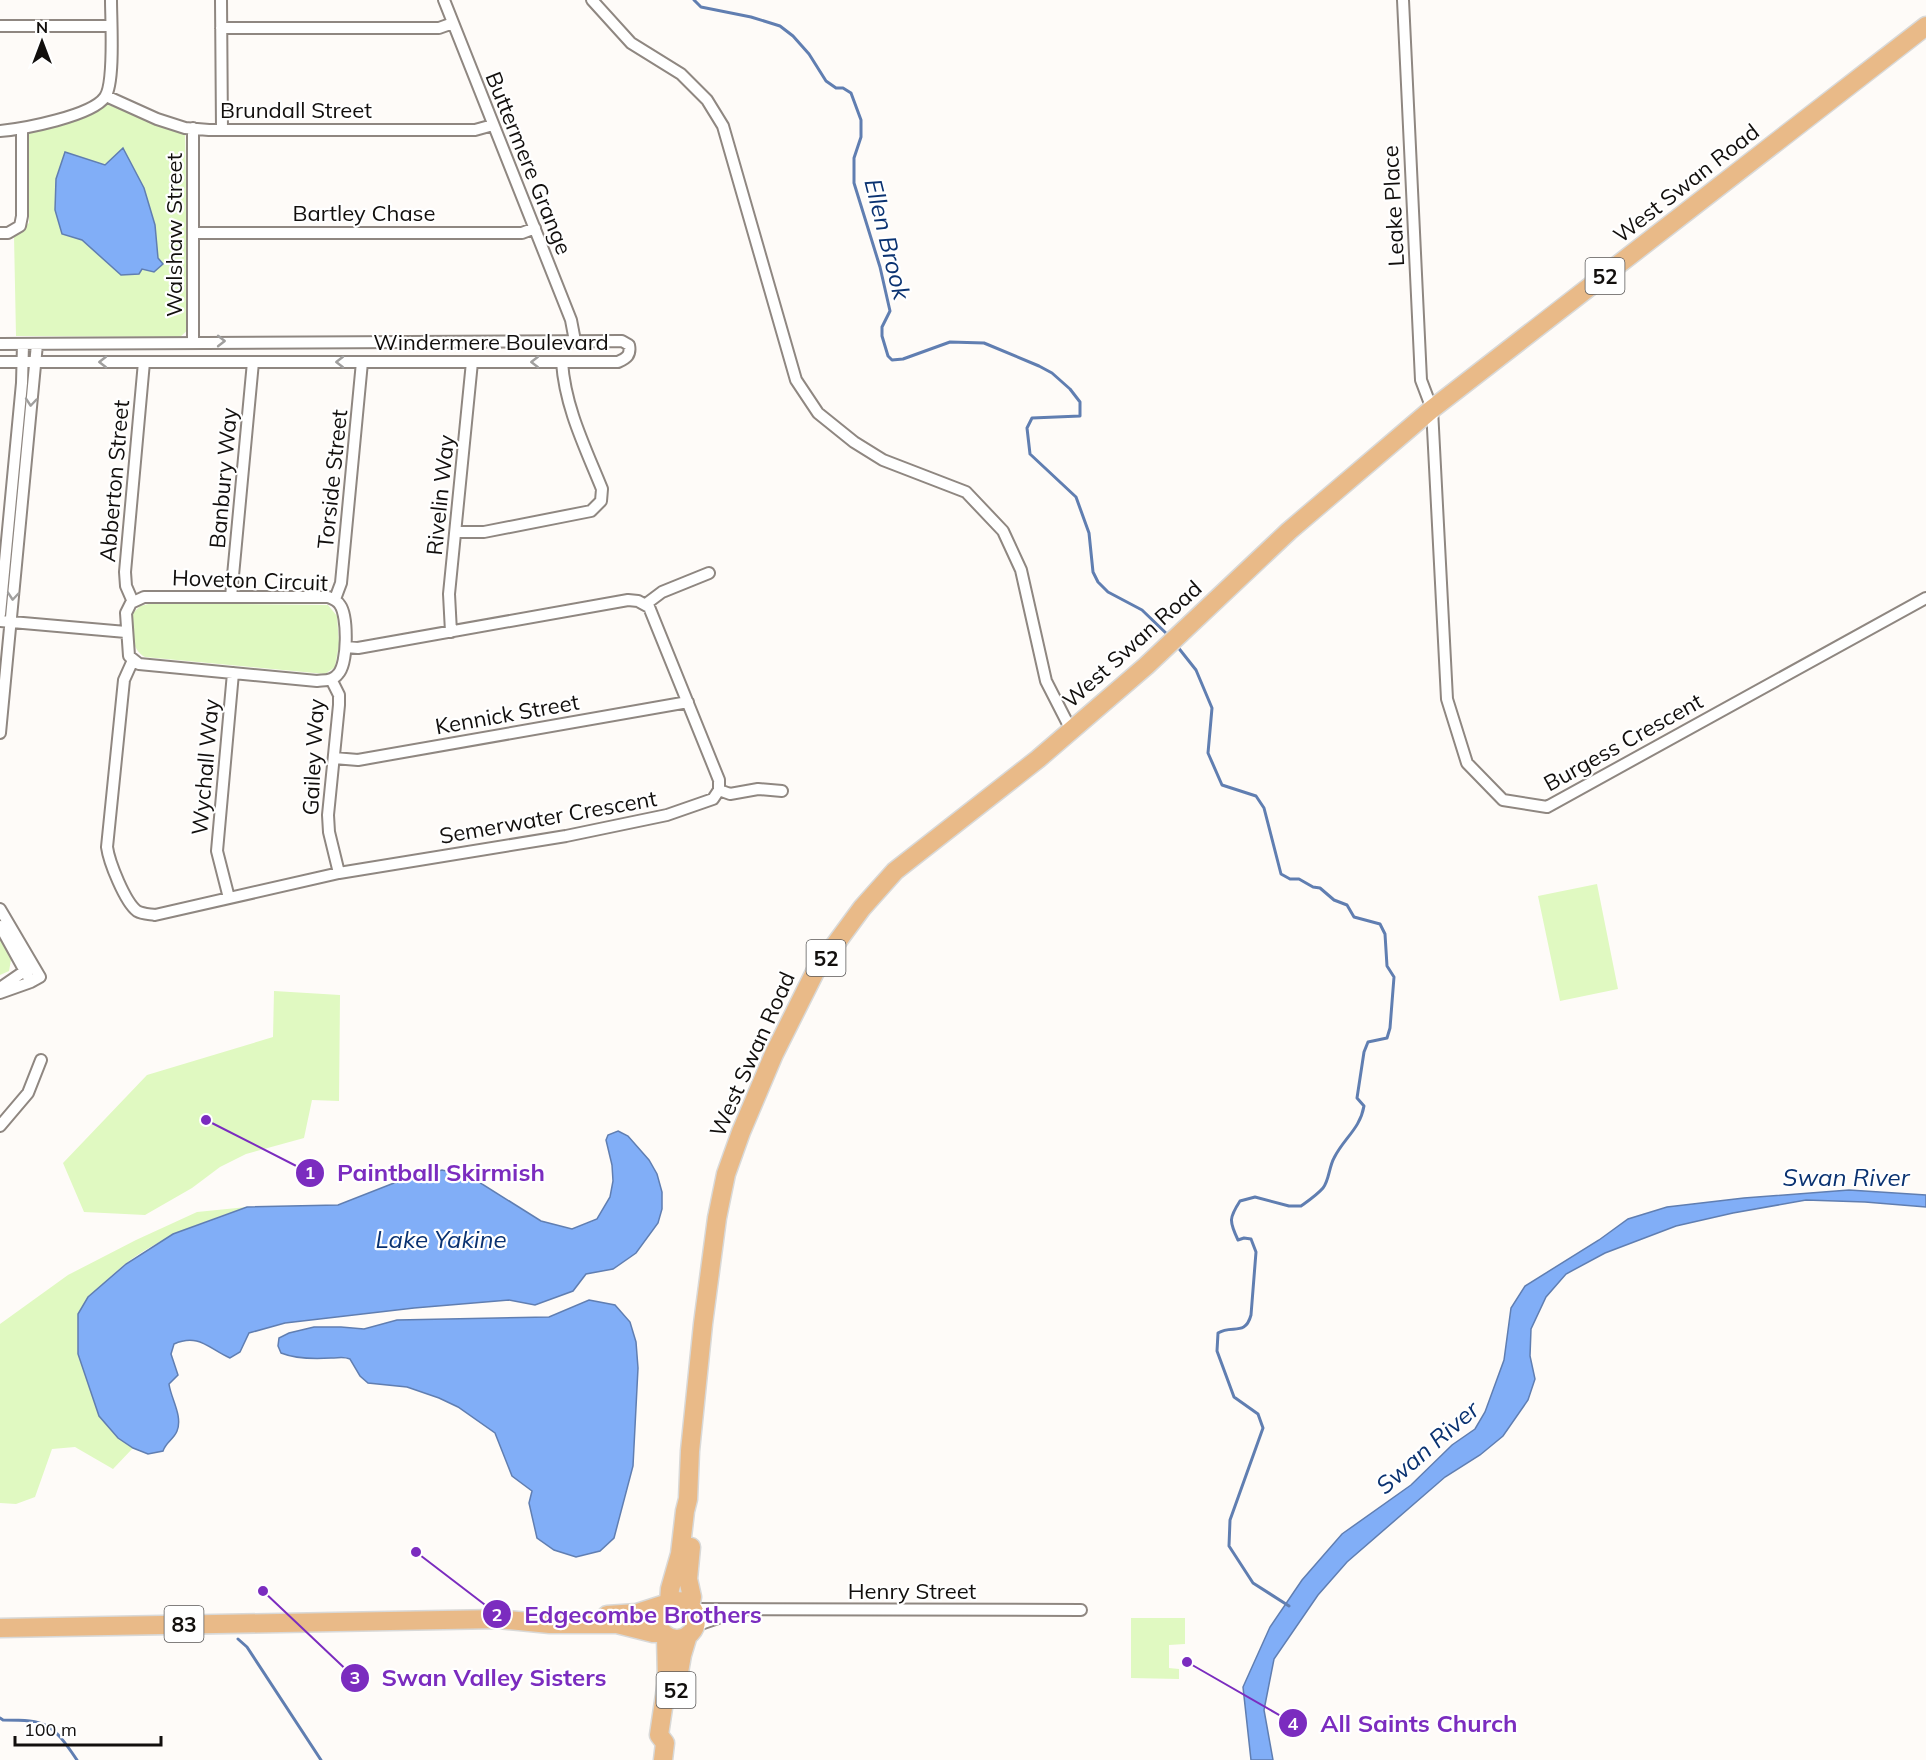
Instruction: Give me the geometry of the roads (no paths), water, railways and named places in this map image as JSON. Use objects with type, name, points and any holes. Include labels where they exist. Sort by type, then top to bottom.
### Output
[{"type":"main road","name":"West Swan Road","points":[[667,1603],[680,1554],[688,1499],[694,1408],[717,1218],[726,1174],[774,1054],[815,972],[862,908],[896,871],[962,821],[1146,666],[1207,611],[1289,531],[1432,409],[1926,26]]},
{"type":"main road","name":"West Swan Road","points":[[664,1751],[671,1737],[673,1702],[692,1619],[692,1597],[688,1579],[695,1512],[688,1499]]},
{"type":"main road","points":[[667,1603],[680,1601],[692,1619]]},
{"type":"main road","name":"83","points":[[0,1628],[498,1619],[567,1612],[625,1615],[667,1603]]},
{"type":"main road","name":"52","points":[[667,1603],[661,1609],[657,1622],[665,1635],[677,1639],[692,1619]]},
{"type":"main road","name":"83","points":[[498,1619],[550,1624],[617,1624],[665,1635]]},
{"type":"main road","name":"West Swan Road","points":[[664,1751],[659,1735],[667,1681],[665,1635]]},
{"type":"street","points":[[0,131],[22,129],[75,114],[98,104],[106,96],[110,78],[111,0]]},
{"type":"street","points":[[221,0],[222,130]]},
{"type":"street","name":"Buttermere Grange","points":[[444,0],[571,320],[574,341]]},
{"type":"street","points":[[592,0],[631,43],[681,74],[706,100],[723,126],[796,380],[818,413],[854,442],[883,460],[966,492],[1003,531],[1021,570],[1046,681],[1068,724],[1073,728]]},
{"type":"street","name":"Leake Place","points":[[1403,0],[1421,380],[1432,409]]},
{"type":"street","points":[[222,28],[439,28],[453,23]]},
{"type":"street","points":[[0,26],[111,26]]},
{"type":"street","name":"Brundall Street","points":[[106,96],[185,128],[475,130],[493,125]]},
{"type":"street","name":"Walshaw Street","points":[[193,128],[193,341]]},
{"type":"street","points":[[0,233],[8,233],[20,226],[22,129]]},
{"type":"street","name":"Bartley Chase","points":[[193,233],[522,233],[535,228]]},
{"type":"street","name":"Windermere Boulevard","points":[[0,344],[193,341],[622,341],[628,345],[630,351],[627,358],[618,362],[0,362]]},
{"type":"street","points":[[0,614],[23,344]]},
{"type":"street","points":[[0,733],[5,622],[24,476],[36,344]]},
{"type":"street","name":"Abberton Street","points":[[133,602],[126,586],[124,572],[144,362]]},
{"type":"street","name":"Banbury Way","points":[[231,597],[253,362]]},
{"type":"street","name":"Torside Street","points":[[335,599],[341,583],[362,362]]},
{"type":"street","name":"Rivelin Way","points":[[451,632],[449,594],[472,362]]},
{"type":"street","points":[[456,532],[484,532],[591,511],[601,501],[602,489],[569,409],[563,381],[562,362]]},
{"type":"street","name":"Burgess Crescent","points":[[1432,409],[1447,699],[1467,763],[1503,800],[1547,807],[1926,598]]},
{"type":"street","points":[[0,475],[24,476]]},
{"type":"street","points":[[646,604],[662,592],[709,573]]},
{"type":"street","name":"Hoveton Circuit","points":[[133,602],[144,597],[328,597],[335,599],[341,606],[344,617],[346,647],[342,669],[331,680]]},
{"type":"street","points":[[346,647],[358,648],[628,600],[646,604],[650,607],[719,780],[719,790],[730,794],[758,789],[782,791]]},
{"type":"street","points":[[133,602],[126,613],[129,656],[145,665],[316,681],[331,680]]},
{"type":"street","points":[[5,622],[126,632]]},
{"type":"street","name":"Semerwater Crescent","points":[[133,660],[124,680],[107,847],[110,863],[133,907],[140,913],[155,915],[339,873],[566,836],[667,815],[713,799],[719,790]]},
{"type":"street","name":"Wychall Way","points":[[228,898],[217,851],[233,673]]},
{"type":"street","name":"Gailey Way","points":[[331,680],[339,695],[339,705],[328,815],[329,832],[339,873]]},
{"type":"street","name":"Kennick Street","points":[[334,758],[358,760],[688,702]]},
{"type":"street","points":[[0,909],[35,980],[0,991]]},
{"type":"street","points":[[0,926],[29,968]]},
{"type":"street","points":[[0,991],[29,968]]},
{"type":"street","points":[[0,1126],[28,1093],[41,1060]]},
{"type":"street","name":"Henry Street","points":[[692,1619],[742,1610]]},
{"type":"street","name":"Henry Street","points":[[692,1619],[742,1610],[1082,1610]]},
{"type":"water","points":[[123,148],[144,188],[155,225],[158,258],[163,264],[154,272],[142,269],[139,274],[121,275],[82,240],[62,234],[55,210],[56,179],[65,152],[105,165]]},
{"type":"water","name":"Lake Yakine","points":[[618,1131],[628,1136],[649,1160],[657,1174],[662,1192],[662,1209],[658,1223],[636,1253],[613,1269],[586,1274],[573,1291],[535,1305],[509,1300],[285,1323],[249,1333],[240,1352],[230,1358],[197,1341],[183,1341],[174,1344],[171,1354],[178,1375],[169,1384],[178,1413],[178,1425],[176,1434],[163,1451],[148,1454],[133,1448],[118,1438],[99,1416],[78,1354],[78,1314],[88,1297],[126,1264],[173,1234],[247,1207],[338,1205],[394,1183],[442,1170],[471,1177],[541,1221],[572,1229],[597,1219],[610,1197],[613,1181],[612,1165],[606,1140],[608,1135]]},
{"type":"water","name":"Swan River","points":[[1849,1190],[1926,1195],[1926,1207],[1806,1200],[1733,1213],[1676,1226],[1605,1253],[1566,1274],[1546,1297],[1531,1329],[1530,1356],[1535,1379],[1528,1400],[1503,1436],[1480,1455],[1445,1477],[1347,1562],[1318,1595],[1274,1659],[1264,1710],[1273,1760],[1251,1760],[1243,1687],[1270,1627],[1302,1580],[1342,1534],[1411,1485],[1452,1445],[1475,1429],[1485,1412],[1504,1360],[1511,1308],[1525,1286],[1628,1219],[1667,1207]]},
{"type":"water","points":[[589,1300],[615,1305],[630,1322],[636,1342],[638,1368],[633,1466],[614,1538],[600,1551],[576,1557],[554,1550],[537,1538],[529,1503],[532,1491],[512,1476],[495,1433],[458,1407],[439,1398],[407,1387],[368,1383],[360,1376],[350,1359],[293,1356],[281,1353],[278,1346],[279,1338],[314,1327],[364,1329],[397,1320],[549,1317]]},
{"type":"waterway","name":"Ellen Brook","points":[[694,0],[701,7],[751,17],[780,26],[793,36],[809,54],[826,81],[836,88],[843,88],[851,93],[861,120],[861,137],[854,158],[854,183],[880,267],[890,311],[882,327],[882,336],[888,356],[892,360],[903,359],[950,342],[984,343],[1039,366],[1052,373],[1070,389],[1080,402],[1080,416],[1032,418],[1027,428],[1030,454],[1076,497],[1089,533],[1093,572],[1098,582],[1108,592],[1142,610],[1169,636]]},
{"type":"waterway","name":"Ellen Brook","points":[[1177,646],[1196,670],[1212,708],[1208,753],[1222,785],[1256,796],[1264,808],[1281,874],[1320,888],[1334,900],[1347,905],[1354,917],[1380,924],[1385,934],[1387,966],[1394,977],[1390,1028],[1387,1038],[1368,1042],[1364,1052],[1357,1098],[1364,1106],[1362,1114],[1334,1158],[1325,1185],[1301,1206],[1289,1206],[1255,1197],[1240,1201],[1231,1220],[1238,1240],[1251,1239],[1256,1252],[1251,1315],[1242,1328],[1218,1333],[1217,1351],[1234,1397],[1258,1414],[1263,1428],[1230,1520],[1229,1546],[1253,1583],[1289,1606]]},
{"type":"waterway","points":[[238,1639],[247,1647],[321,1760]]},
{"type":"waterway","points":[[0,1718],[30,1721],[47,1726],[61,1738],[77,1760]]},
{"type":"place","name":"Paintball Skirmish","points":[[206,1120]]},
{"type":"place","name":"Edgecombe Brothers","points":[[416,1552]]},
{"type":"place","name":"Swan Valley Sisters","points":[[263,1591]]},
{"type":"place","name":"All Saints Church","points":[[1187,1662]]}]
